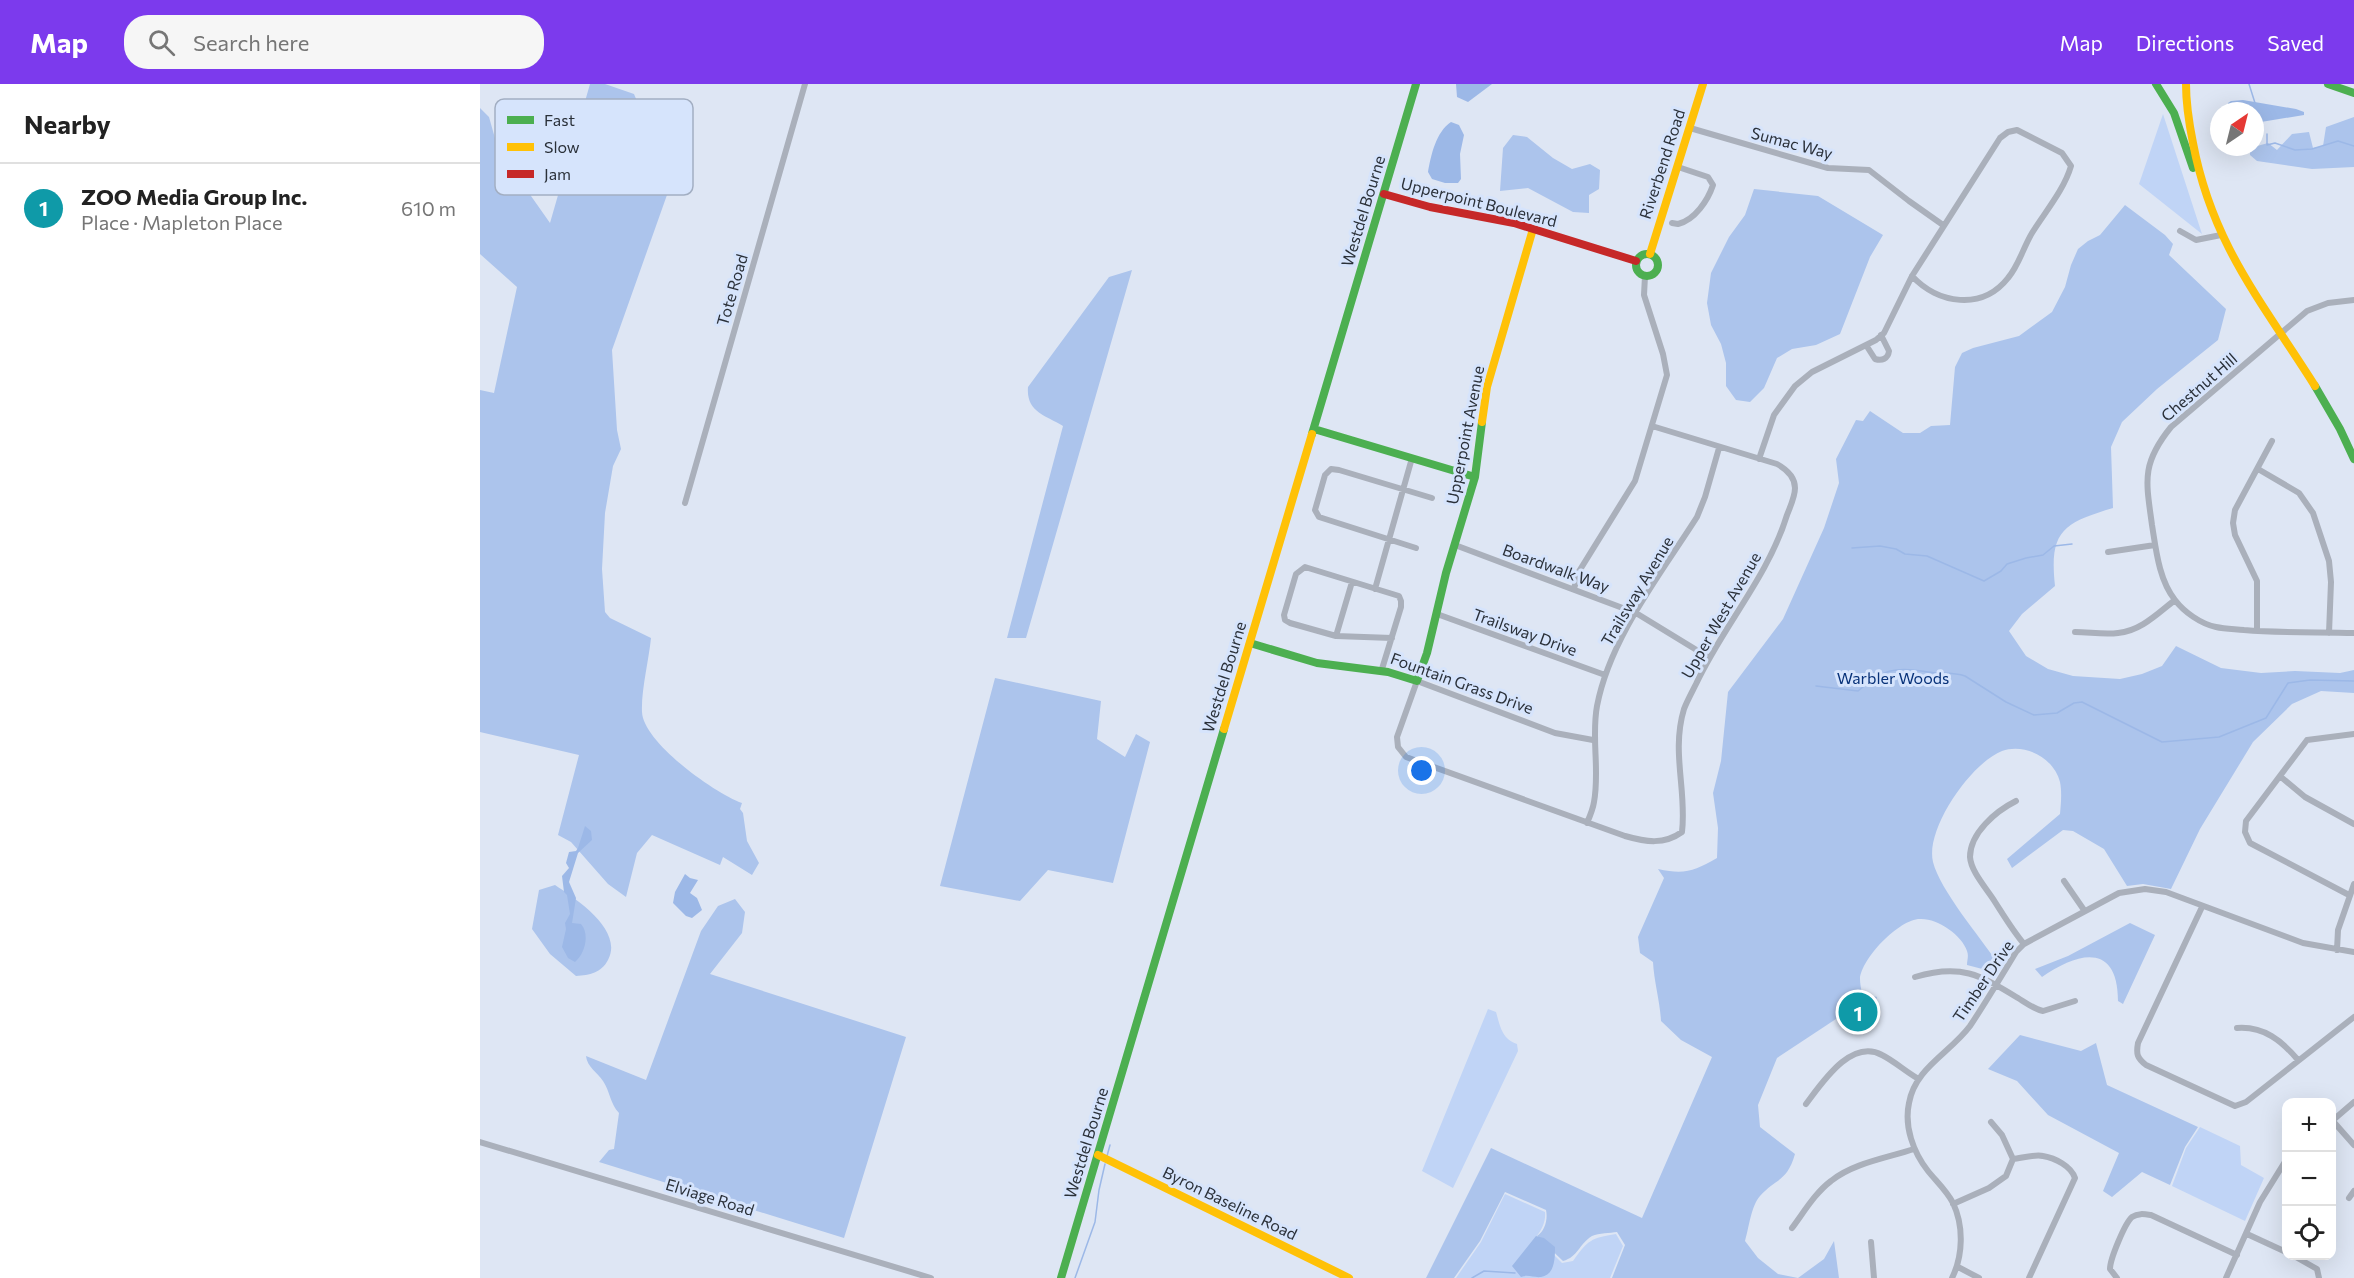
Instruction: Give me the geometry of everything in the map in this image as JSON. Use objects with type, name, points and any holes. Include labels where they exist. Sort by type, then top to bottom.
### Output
[{"type":"main road","name":"Westdel Bourne","points":[[1061,1278],[1416,84]]},
{"type":"main road","name":"Riverbend Road","points":[[1650,254],[1703,84]]},
{"type":"main road","points":[[2156,84],[2162,91],[2178,127],[2221,235],[2281,334],[2314,381],[2354,459]]},
{"type":"main road","points":[[2186,84],[2187,113],[2206,199]]},
{"type":"main road","points":[[2328,84],[2354,93]]},
{"type":"main road","name":"Upperpoint Boulevard","points":[[1384,194],[1430,207],[1514,223],[1636,261]]},
{"type":"main road","name":"Upperpoint Avenue","points":[[1417,681],[1475,477],[1487,387],[1533,229]]},
{"type":"main road","points":[[1642,254],[1650,254],[1656,258],[1658,266],[1653,274],[1645,276],[1637,270],[1636,261],[1642,254]]},
{"type":"main road","points":[[1314,429],[1475,477]]},
{"type":"main road","name":"Fountain Grass Drive","points":[[1250,643],[1296,659],[1342,667],[1382,669],[1400,673],[1417,681]]},
{"type":"main road","name":"Byron Baseline Road","points":[[1098,1155],[1349,1278]]},
{"type":"street","name":"Tote Road","points":[[685,502],[805,84]]},
{"type":"street","name":"Sumac Way","points":[[1690,128],[1828,168],[1869,170],[1943,225]]},
{"type":"street","points":[[1759,459],[1774,415],[1795,386],[1812,372],[1881,335],[1912,276],[2000,138],[2008,132],[2017,130],[2062,153],[2068,159],[2071,166],[2064,184],[2030,236],[2009,278],[1999,288],[1989,295],[1974,300],[1956,301],[1941,297],[1912,276]]},
{"type":"street","points":[[1672,223],[1678,224],[1688,219],[1705,202],[1713,184],[1708,177],[1678,167]]},
{"type":"street","points":[[2180,231],[2196,240],[2221,235]]},
{"type":"street","points":[[1574,589],[1578,573],[1635,481],[1666,375],[1663,354],[1644,295],[1645,276]]},
{"type":"street","name":"Chestnut Hill","points":[[2354,300],[2328,303],[2307,311],[2171,427],[2158,443],[2148,463],[2146,486],[2155,545],[2164,580],[2175,600],[2194,617],[2216,627],[2257,631],[2354,633]]},
{"type":"street","points":[[1866,345],[1875,358],[1883,360],[1886,358],[1889,351],[1881,335]]},
{"type":"street","name":"Upper West Avenue","points":[[1417,681],[1398,737],[1398,747],[1406,757],[1587,823],[1647,842],[1671,840],[1682,832],[1684,820],[1677,753],[1684,709],[1708,657],[1762,572],[1780,537],[1795,489],[1792,476],[1785,468],[1652,426]]},
{"type":"street","points":[[2257,631],[2257,581],[2235,535],[2233,523],[2235,510],[2272,441]]},
{"type":"street","name":"Trailsway Avenue","points":[[1587,823],[1594,803],[1593,740],[1597,707],[1605,675],[1619,642],[1697,517],[1719,448]]},
{"type":"street","points":[[1375,589],[1412,458]]},
{"type":"street","points":[[1416,548],[1319,517],[1315,510],[1325,475],[1330,469],[1339,470],[1432,498]]},
{"type":"street","points":[[2258,469],[2299,493],[2313,513],[2329,561],[2331,582],[2329,633]]},
{"type":"street","name":"Boardwalk Way","points":[[1455,544],[1636,613],[1708,657]]},
{"type":"street","points":[[2108,552],[2155,545]]},
{"type":"street","points":[[1382,669],[1392,638],[1401,601],[1399,596],[1305,567],[1296,574],[1284,615],[1285,620],[1336,636],[1392,638]]},
{"type":"street","points":[[1336,636],[1352,582]]},
{"type":"street","points":[[2075,632],[2116,634],[2127,632],[2148,622],[2175,600]]},
{"type":"street","name":"Trailsway Drive","points":[[1437,614],[1605,675]]},
{"type":"street","name":"Fountain Grass Drive","points":[[1417,681],[1555,733],[1593,740]]},
{"type":"street","points":[[2349,895],[2250,843],[2245,832],[2246,821],[2307,740],[2354,734]]},
{"type":"street","points":[[2281,777],[2305,797],[2354,824]]},
{"type":"street","points":[[2016,801],[1986,824],[1973,841],[1970,858],[1974,870],[2013,931],[2024,944]]},
{"type":"street","points":[[2064,881],[2084,910]]},
{"type":"street","points":[[2337,950],[2338,930],[2354,884]]},
{"type":"street","name":"Timber Drive","points":[[1952,1278],[1958,1267],[1961,1249],[1960,1232],[1953,1204],[1914,1149],[1907,1119],[1909,1101],[1917,1078],[1969,1026],[2024,944],[2119,893],[2145,889],[2166,892],[2303,943],[2354,952]]},
{"type":"street","points":[[2202,907],[2138,1043],[2136,1053],[2139,1060],[2235,1106],[2246,1102],[2354,1017]]},
{"type":"street","points":[[1915,977],[1929,972],[1960,971],[1979,975],[2038,1010],[2048,1011],[2075,1001]]},
{"type":"street","points":[[2237,1028],[2250,1027],[2265,1032],[2284,1044],[2298,1060]]},
{"type":"street","points":[[1806,1104],[1844,1060],[1856,1052],[1869,1050],[1881,1054],[1917,1078]]},
{"type":"street","points":[[2336,1117],[2354,1102]]},
{"type":"street","points":[[1953,1204],[1989,1188],[2006,1176],[2013,1159],[2002,1135],[1990,1122]]},
{"type":"street","points":[[2336,1125],[2354,1145]]},
{"type":"street","name":"Elviage Road","points":[[480,1142],[931,1278]]},
{"type":"street","points":[[1792,1228],[1818,1193],[1832,1180],[1851,1169],[1914,1149]]},
{"type":"street","points":[[2013,1159],[2042,1155],[2065,1165],[2073,1172],[2075,1178],[2029,1278]]},
{"type":"street","points":[[2226,1278],[2260,1202],[2282,1166]]},
{"type":"street","points":[[2349,1198],[2354,1191]]},
{"type":"street","points":[[2117,1278],[2110,1269],[2110,1261],[2132,1218],[2140,1214],[2151,1215],[2237,1255]]},
{"type":"street","points":[[2247,1234],[2282,1250]]},
{"type":"street","points":[[1871,1242],[1874,1278]]},
{"type":"street","points":[[2301,1260],[2317,1269],[2319,1278]]},
{"type":"street","points":[[1958,1267],[1979,1278]]},
{"type":"shaded area","points":[[1456,84],[1492,84],[1468,102],[1457,97]]},
{"type":"shaded area","points":[[2243,100],[2255,102],[2230,102]]},
{"type":"shaded area","points":[[2264,104],[2296,109],[2304,112],[2304,115],[2264,122]]},
{"type":"shaded area","points":[[2163,114],[2202,234],[2139,184]]},
{"type":"shaded area","points":[[1451,122],[1459,125],[1464,135],[1460,154],[1461,179],[1458,183],[1445,183],[1432,179],[1428,172],[1438,138]]},
{"type":"shaded area","points":[[585,826],[591,831],[592,840],[578,853],[569,882],[576,898],[572,923],[581,924],[586,938],[581,954],[575,962],[568,958],[562,947],[565,923],[570,914],[562,876],[569,868],[566,863],[569,852],[576,851],[578,848]]},
{"type":"shaded area","points":[[685,874],[698,880],[690,893],[697,898],[702,910],[692,918],[686,916],[673,903],[675,892]]},
{"type":"shaded area","points":[[1488,1009],[1496,1012],[1502,1031],[1508,1039],[1517,1044],[1518,1051],[1453,1188],[1422,1171]]},
{"type":"shaded area","points":[[2200,1127],[2240,1146],[2241,1165],[2264,1178],[2245,1221],[2172,1186],[2186,1148]]},
{"type":"shaded area","points":[[1505,1194],[1545,1212],[1543,1225],[1536,1237],[1562,1263],[1573,1261],[1591,1241],[1616,1234],[1623,1246],[1610,1278],[1456,1278],[1481,1242]]},
{"type":"shaded area","points":[[1536,1236],[1544,1238],[1555,1247],[1552,1270],[1546,1276],[1521,1277],[1512,1266]]},
{"type":"green space","points":[[590,84],[605,84],[634,94],[636,99],[586,99]]},
{"type":"green space","points":[[480,108],[489,117],[495,138],[495,195],[530,195],[550,223],[558,195],[667,195],[612,350],[617,430],[621,449],[613,466],[605,513],[602,569],[605,612],[610,618],[651,638],[642,704],[645,724],[654,737],[682,765],[715,789],[742,803],[740,809],[743,813],[747,841],[759,863],[752,875],[723,857],[720,865],[652,835],[637,853],[626,897],[608,884],[571,842],[558,835],[579,755],[480,732],[480,390],[494,393],[517,287],[480,254]]},
{"type":"green space","points":[[2354,117],[2354,167],[2312,169],[2257,161],[2251,156],[2264,156],[2264,144],[2268,143],[2277,150],[2292,134],[2309,132],[2313,148],[2323,146],[2326,127]]},
{"type":"green space","points":[[1513,135],[1527,137],[1553,158],[1572,169],[1590,164],[1600,170],[1599,189],[1589,195],[1589,213],[1573,212],[1528,188],[1500,191],[1503,148]]},
{"type":"green space","points":[[1754,189],[1818,196],[1883,235],[1870,257],[1840,334],[1816,345],[1792,349],[1777,358],[1764,388],[1750,402],[1736,400],[1726,386],[1726,363],[1721,344],[1711,325],[1707,303],[1711,273],[1729,237],[1745,215]]},
{"type":"green space","name":"Warbler Woods","points":[[2125,205],[2165,235],[2173,244],[2169,255],[2226,309],[2218,340],[2157,389],[2122,422],[2111,447],[2113,508],[2082,519],[2063,532],[2054,553],[2055,586],[2022,614],[2009,631],[2026,656],[2048,669],[2073,676],[2120,679],[2142,674],[2162,666],[2176,646],[2221,668],[2261,673],[2295,671],[2340,673],[2354,670],[2354,693],[2321,691],[2292,704],[2253,742],[2200,829],[2171,889],[2143,884],[2127,886],[2104,849],[2073,831],[2063,830],[2012,868],[2007,859],[2060,814],[2061,794],[2057,773],[2037,754],[2020,749],[2002,751],[1977,769],[1964,783],[1943,816],[1932,848],[1933,862],[1952,899],[1997,962],[1990,971],[1967,965],[1968,953],[1960,939],[1934,921],[1920,919],[1902,926],[1874,951],[1862,971],[1860,979],[1862,993],[1877,997],[1869,1030],[1853,1020],[1839,1017],[1777,1058],[1758,1105],[1760,1127],[1795,1154],[1785,1175],[1757,1200],[1745,1241],[1758,1258],[1778,1274],[1798,1278],[1612,1278],[1625,1245],[1617,1232],[1592,1236],[1572,1257],[1563,1261],[1537,1236],[1545,1224],[1546,1210],[1505,1192],[1480,1241],[1454,1278],[1426,1278],[1491,1148],[1642,1218],[1712,1057],[1681,1040],[1661,1021],[1653,962],[1640,953],[1638,937],[1664,878],[1658,869],[1675,872],[1689,871],[1717,858],[1718,828],[1713,793],[1721,761],[1728,692],[1783,619],[1824,528],[1839,483],[1836,459],[1856,420],[1863,421],[1870,411],[1903,433],[1920,433],[1931,426],[1950,425],[1955,367],[1962,353],[2019,336],[2052,312],[2065,287],[2078,249],[2100,235]]},
{"type":"green space","points":[[1132,270],[1026,638],[1007,638],[1063,426],[1033,407],[1028,395],[1028,387],[1109,277]]},
{"type":"green space","points":[[995,678],[1101,701],[1097,739],[1125,757],[1136,734],[1150,742],[1113,883],[1048,870],[1020,901],[940,886]]},
{"type":"green space","points":[[555,885],[585,907],[604,927],[611,949],[608,960],[602,968],[595,972],[576,976],[550,954],[532,929],[539,890]]},
{"type":"green space","points":[[735,899],[745,912],[742,933],[710,974],[906,1037],[844,1238],[599,1162],[609,1150],[614,1149],[619,1113],[601,1078],[590,1066],[586,1056],[646,1080],[701,931],[718,906]]},
{"type":"green space","points":[[2130,923],[2155,935],[2123,1004],[2118,1001],[2116,982],[2111,969],[2104,961],[2082,958],[2056,968],[2042,977],[2035,969],[2068,956]]},
{"type":"green space","points":[[2020,1035],[2081,1051],[2096,1043],[2107,1085],[2198,1127],[2185,1147],[2170,1185],[2142,1172],[2112,1197],[2103,1191],[2119,1153],[2048,1115],[2017,1081],[1988,1069]]},
{"type":"green space","points":[[1834,1241],[1839,1278],[1798,1278],[1824,1259]]},
{"type":"waterway","points":[[2249,84],[2255,102]]},
{"type":"waterway","points":[[2267,134],[2267,145],[2275,143],[2295,150],[2312,149],[2338,141],[2354,146]]},
{"type":"waterway","points":[[1852,548],[1880,546],[1896,549],[1905,554],[1927,556],[1984,581],[2001,571],[2007,564],[2043,555],[2054,546],[2072,544]]},
{"type":"waterway","points":[[1816,686],[1858,691],[1883,674],[1907,669],[1956,674],[1965,676],[2006,702],[2034,715],[2057,713],[2074,703],[2082,702],[2162,742],[2219,737],[2266,718],[2288,683],[2310,680],[2354,681]]},
{"type":"waterway","points":[[1107,1156],[1110,1145]]},
{"type":"waterway","points":[[1075,1278],[1095,1222],[1105,1164]]},
{"type":"waterway","points":[[1472,1278],[1484,1271],[1515,1273]]},
{"type":"traffic: fast","points":[[1312,434],[1416,84]]},
{"type":"traffic: fast","points":[[2156,84],[2174,113],[2193,168]]},
{"type":"traffic: fast","points":[[2328,84],[2354,93]]},
{"type":"traffic: fast","points":[[1643,254],[1651,254],[1658,261],[1658,265],[1658,269],[1651,276],[1643,276],[1636,269],[1636,261],[1643,254]]},
{"type":"traffic: fast","points":[[2315,386],[2354,459]]},
{"type":"traffic: fast","points":[[1250,643],[1317,663],[1388,672],[1417,681],[1427,653],[1446,573],[1475,477],[1482,422]]},
{"type":"traffic: fast","points":[[1314,429],[1475,477]]},
{"type":"traffic: fast","points":[[1061,1278],[1224,729]]},
{"type":"traffic: slow","points":[[1650,254],[1703,84]]},
{"type":"traffic: slow","points":[[2186,84],[2193,143],[2213,212],[2241,271],[2315,386]]},
{"type":"traffic: slow","points":[[1482,422],[1487,387],[1533,229]]},
{"type":"traffic: slow","points":[[1224,729],[1312,434]]},
{"type":"traffic: slow","points":[[1098,1155],[1349,1278]]},
{"type":"traffic: jam","points":[[1384,194],[1430,207],[1514,223],[1636,261]]},
{"type":"place","name":"ZOO Media Group Inc.","points":[[1858,1012]]}]
